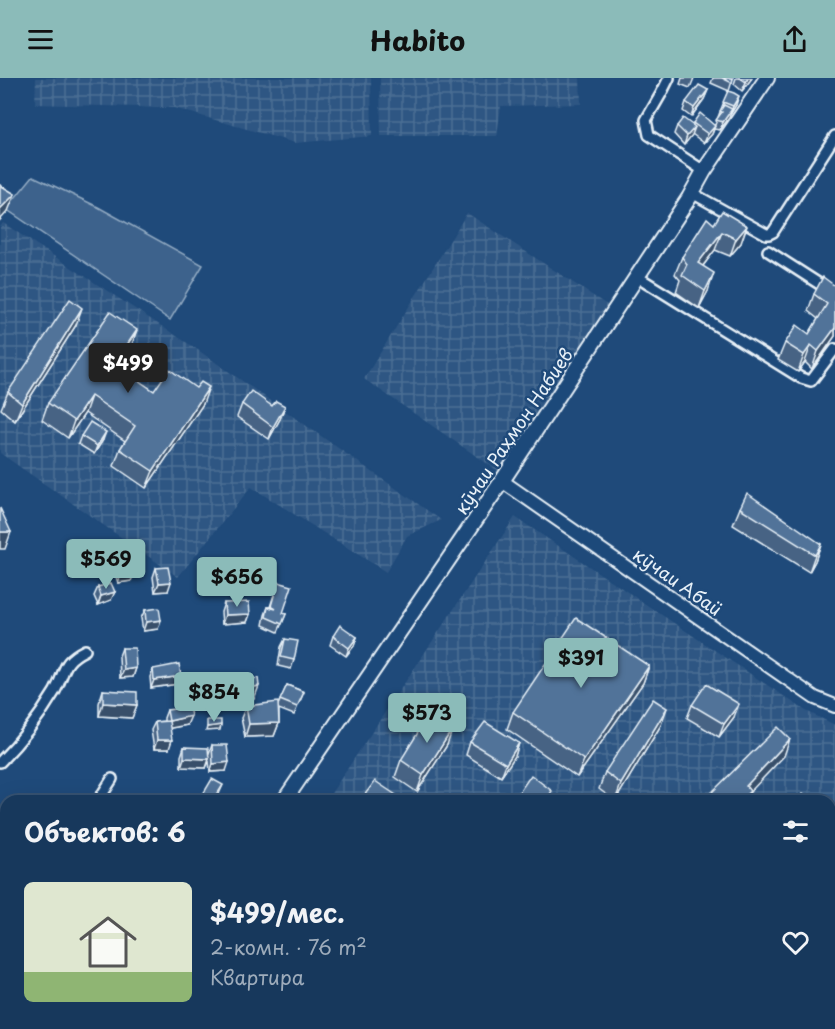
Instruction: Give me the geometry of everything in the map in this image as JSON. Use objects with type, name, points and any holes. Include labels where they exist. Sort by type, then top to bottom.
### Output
[{"type":"main road","name":"кӯчаи Раҳмон Набиев","points":[[288,795],[502,481],[767,78]]},
{"type":"street","points":[[669,78],[646,120],[646,128],[649,135],[704,171]]},
{"type":"street","points":[[692,192],[769,234],[773,232],[835,136]]},
{"type":"street","points":[[768,252],[835,294]]},
{"type":"street","points":[[638,277],[801,378],[811,381],[835,349]]},
{"type":"street","name":"кӯчаи Абаӣ","points":[[502,481],[815,698],[835,706]]},
{"type":"street","points":[[0,762],[32,725],[56,689],[65,665],[85,650]]},
{"type":"street","points":[[102,795],[112,779]]},
{"type":"shaded area","points":[[36,78],[371,78],[372,136],[295,143],[174,108],[35,104]]},
{"type":"shaded area","points":[[380,78],[580,78],[581,104],[501,106],[497,136],[381,136]]},
{"type":"shaded area","points":[[33,176],[98,207],[203,265],[170,320],[6,209]]},
{"type":"shaded area","points":[[467,213],[610,307],[498,471],[364,379]]},
{"type":"shaded area","points":[[3,223],[195,348],[441,520],[407,536],[386,572],[251,487],[178,577],[0,453],[0,227]]},
{"type":"shaded area","points":[[515,517],[806,711],[835,725],[835,795],[330,795]]},
{"type":"building","points":[[722,78],[733,78],[732,83]]},
{"type":"building","points":[[699,85],[708,90],[694,108],[686,102]]},
{"type":"building","points":[[728,91],[739,96],[733,106],[723,102]]},
{"type":"building","points":[[724,105],[732,109],[723,122],[716,120]]},
{"type":"building","points":[[700,113],[715,126],[708,134],[693,123]]},
{"type":"building","points":[[683,118],[695,127],[687,136],[677,126]]},
{"type":"building","points":[[0,185],[15,194],[0,209]]},
{"type":"building","points":[[722,211],[747,226],[736,239],[722,232],[698,263],[714,273],[705,291],[682,275],[687,264],[682,257],[707,218],[714,224]]},
{"type":"building","points":[[823,277],[835,286],[835,328],[818,351],[811,345],[804,355],[785,343],[797,325],[809,334],[827,304],[814,294]]},
{"type":"building","points":[[70,299],[82,308],[22,404],[8,392]]},
{"type":"building","points":[[110,312],[137,330],[114,364],[154,391],[169,369],[196,388],[201,382],[209,387],[153,471],[120,449],[135,426],[91,396],[74,421],[48,403]]},
{"type":"building","points":[[251,391],[272,406],[276,401],[285,406],[273,427],[242,404]]},
{"type":"building","points":[[90,422],[106,432],[97,446],[81,436]]},
{"type":"building","points":[[747,493],[821,544],[815,555],[740,508]]},
{"type":"building","points":[[0,508],[11,532],[0,532]]},
{"type":"building","points":[[132,563],[135,572],[121,574],[118,566]]},
{"type":"building","points":[[168,567],[171,582],[159,583],[156,568]]},
{"type":"building","points":[[278,582],[292,586],[283,613],[286,614],[282,624],[266,617],[268,607],[276,609],[271,606]]},
{"type":"building","points":[[111,583],[115,592],[101,596],[98,587]]},
{"type":"building","points":[[249,602],[250,614],[225,615],[224,603]]},
{"type":"building","points":[[159,608],[161,620],[146,622],[145,610]]},
{"type":"building","points":[[576,618],[649,666],[584,760],[513,712]]},
{"type":"building","points":[[340,625],[357,637],[349,648],[333,636]]},
{"type":"building","points":[[285,639],[298,641],[294,660],[281,657]]},
{"type":"building","points":[[122,648],[135,648],[136,668],[124,670]]},
{"type":"building","points":[[179,664],[181,676],[154,680],[153,669]]},
{"type":"building","points":[[258,678],[259,686],[209,696],[206,687]]},
{"type":"building","points":[[706,684],[739,704],[724,724],[692,705]]},
{"type":"building","points":[[287,685],[304,692],[297,707],[280,700]]},
{"type":"building","points":[[103,690],[137,692],[137,705],[103,703]]},
{"type":"building","points":[[653,699],[667,708],[621,784],[605,772]]},
{"type":"building","points":[[278,702],[279,723],[249,724],[246,706]]},
{"type":"building","points":[[189,707],[191,716],[169,721],[167,710]]},
{"type":"building","points":[[430,713],[453,728],[423,775],[401,760]]},
{"type":"building","points":[[207,720],[221,720],[221,725],[207,727]]},
{"type":"building","points":[[169,721],[172,740],[157,740],[155,722]]},
{"type":"building","points":[[485,722],[519,743],[506,764],[470,742]]},
{"type":"building","points":[[778,727],[790,739],[746,786],[750,791],[746,795],[709,795]]},
{"type":"building","points":[[212,745],[227,745],[229,762],[213,764]]},
{"type":"building","points":[[184,747],[208,748],[209,759],[184,758]]},
{"type":"building","points":[[531,775],[552,791],[550,795],[517,795]]},
{"type":"building","points":[[212,779],[223,785],[217,795],[203,795]]},
{"type":"building","points":[[375,781],[396,795],[364,795]]}]
